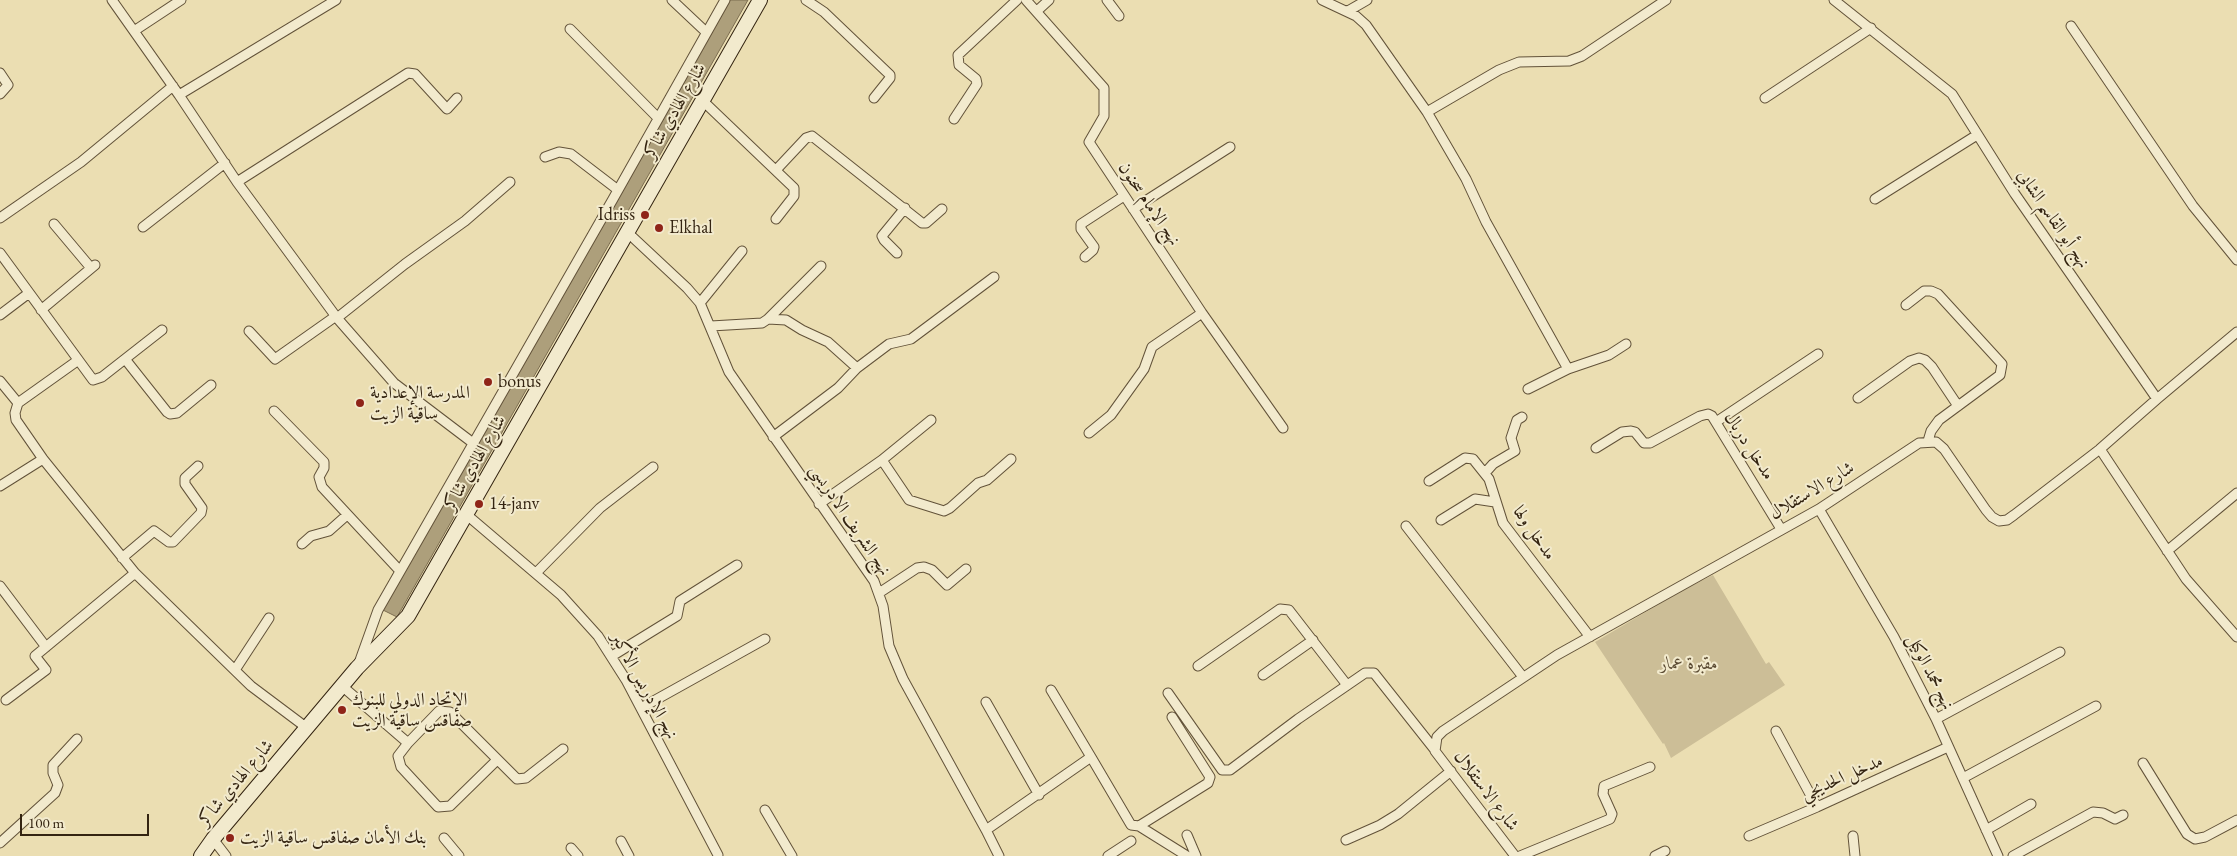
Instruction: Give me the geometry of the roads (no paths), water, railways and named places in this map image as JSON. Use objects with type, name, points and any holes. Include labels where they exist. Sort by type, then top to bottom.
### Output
[{"type":"main road","name":"شارع الهادي شاكر","points":[[201,856],[212,839],[357,668],[408,616],[467,515],[626,231],[639,212],[760,0]]},
{"type":"street","points":[[112,0],[173,86],[237,182],[336,317],[394,383],[473,443]]},
{"type":"street","points":[[134,32],[181,0]]},
{"type":"street","points":[[179,95],[336,0]]},
{"type":"street","points":[[672,0],[706,32]]},
{"type":"street","points":[[357,668],[378,610],[618,190],[724,0]]},
{"type":"street","points":[[806,0],[824,12],[890,74],[890,78],[874,98]]},
{"type":"street","points":[[954,119],[977,84],[976,79],[959,66],[958,55],[1017,0]]},
{"type":"street","name":"نهج الإمام سحنون","points":[[1026,0],[1104,88],[1104,116],[1089,142],[1202,313],[1283,428]]},
{"type":"street","points":[[1037,11],[1049,0]]},
{"type":"street","points":[[1107,0],[1119,16]]},
{"type":"street","points":[[1322,0],[1348,11],[1366,25],[1427,112],[1466,179],[1486,222],[1568,369]]},
{"type":"street","points":[[1348,11],[1367,0]]},
{"type":"street","points":[[1427,112],[1499,70],[1519,62],[1569,61],[1582,56],[1666,0]]},
{"type":"street","name":"نهج أبو القاسم الشابي","points":[[1834,0],[1952,94],[2015,194],[2157,399]]},
{"type":"street","points":[[2071,26],[2193,206],[2237,260]]},
{"type":"street","points":[[1764,98],[1871,28]]},
{"type":"street","points":[[570,29],[658,118]]},
{"type":"street","points":[[0,73],[8,85],[0,94]]},
{"type":"street","points":[[237,182],[408,74],[415,74],[447,109],[458,98]]},
{"type":"street","points":[[0,218],[81,162],[173,86]]},
{"type":"street","points":[[703,101],[792,185],[795,192],[776,219]]},
{"type":"street","points":[[1875,199],[1977,135]]},
{"type":"street","points":[[776,170],[806,138],[815,137],[925,223],[942,209]]},
{"type":"street","points":[[1133,209],[1230,147]]},
{"type":"street","points":[[545,158],[559,152],[571,154],[618,190]]},
{"type":"street","points":[[143,227],[225,163]]},
{"type":"street","points":[[249,332],[275,359],[336,317],[465,221],[510,182]]},
{"type":"street","points":[[1085,257],[1094,247],[1081,229],[1081,224],[1124,196]]},
{"type":"street","points":[[897,253],[882,236],[905,208]]},
{"type":"street","points":[[41,310],[93,267],[54,224]]},
{"type":"street","name":"نهج الشريف الادريسي","points":[[626,231],[687,288],[700,303],[711,326],[716,345],[729,372],[874,581],[883,606],[890,646],[903,679],[999,856]]},
{"type":"street","points":[[700,303],[742,251]]},
{"type":"street","points":[[0,253],[89,377],[97,380],[162,330]]},
{"type":"street","points":[[711,326],[762,323],[821,266]]},
{"type":"street","points":[[773,438],[838,388],[857,368],[889,344],[911,339],[994,277]]},
{"type":"street","points":[[1906,305],[1924,291],[1938,294],[2002,364],[2000,375],[1934,425],[1928,441],[1936,442],[1944,449],[1986,510],[1999,521],[2007,520],[2100,449],[2237,332]]},
{"type":"street","points":[[0,315],[29,293]]},
{"type":"street","points":[[1089,434],[1111,415],[1144,369],[1152,347],[1202,313]]},
{"type":"street","points":[[768,319],[786,320],[828,342],[857,368]]},
{"type":"street","points":[[1528,389],[1568,369],[1609,355],[1626,344]]},
{"type":"street","points":[[1716,422],[1818,354]]},
{"type":"street","points":[[1858,398],[1910,360],[1919,358],[1925,360],[1932,367],[1958,406]]},
{"type":"street","points":[[126,359],[166,412],[170,414],[177,413],[211,385]]},
{"type":"street","points":[[77,361],[18,403],[14,413],[16,420],[43,459],[134,573],[252,686],[307,728]]},
{"type":"street","points":[[0,382],[18,403]]},
{"type":"street","points":[[274,410],[324,462],[324,468],[319,478],[320,483],[347,515],[400,571]]},
{"type":"street","name":"مدخل دربال","points":[[1596,448],[1622,432],[1631,431],[1635,432],[1644,443],[1650,443],[1704,414],[1712,416],[1781,529]]},
{"type":"street","points":[[1485,473],[1493,464],[1515,451],[1511,438],[1517,420],[1522,417]]},
{"type":"street","points":[[819,504],[882,460],[932,420]]},
{"type":"street","name":"شارع الاستقلال","points":[[1515,856],[1435,750],[1437,737],[1523,677],[1590,637],[1819,509],[1919,443],[1928,441]]},
{"type":"street","points":[[2100,449],[2186,579],[2237,637]]},
{"type":"street","name":"مدخل ولها","points":[[1429,481],[1465,458],[1473,459],[1489,479],[1503,523],[1590,637]]},
{"type":"street","points":[[0,486],[43,459]]},
{"type":"street","points":[[882,460],[910,500],[944,511],[978,483],[987,480],[1012,459]]},
{"type":"street","points":[[122,558],[154,531],[169,542],[173,542],[201,513],[202,508],[185,484],[185,478],[198,466]]},
{"type":"street","points":[[536,573],[600,508],[653,467]]},
{"type":"street","points":[[2167,551],[2237,493]]},
{"type":"street","points":[[1441,520],[1475,499],[1496,502]]},
{"type":"street","name":"نهج محمد الوكيل","points":[[1819,509],[1894,637],[1936,719],[1998,856]]},
{"type":"street","points":[[302,544],[311,536],[330,531],[347,515]]},
{"type":"street","name":"نهج الإدريس الأكبر","points":[[467,515],[561,594],[598,636],[612,656],[641,708],[718,855]]},
{"type":"street","points":[[1406,526],[1523,677]]},
{"type":"street","points":[[612,656],[677,616],[680,601],[736,565]]},
{"type":"street","points":[[879,593],[918,568],[924,567],[932,570],[947,585],[966,569]]},
{"type":"street","points":[[6,700],[46,670],[35,656],[134,573]]},
{"type":"street","points":[[0,586],[46,647]]},
{"type":"street","points":[[1198,666],[1280,609],[1289,610],[1348,685]]},
{"type":"street","points":[[235,670],[269,618]]},
{"type":"street","points":[[641,708],[765,639]]},
{"type":"street","points":[[1263,675],[1313,640]]},
{"type":"street","points":[[1936,719],[2060,652]]},
{"type":"street","points":[[1168,693],[1222,770],[1230,770],[1365,673],[1374,673],[1435,750]]},
{"type":"street","points":[[342,686],[408,743]]},
{"type":"street","points":[[1051,690],[1131,825],[1139,826],[1187,856]]},
{"type":"street","points":[[986,702],[1039,795]]},
{"type":"street","points":[[1963,778],[2096,706]]},
{"type":"street","points":[[497,760],[450,806],[438,807],[401,767],[398,756],[439,711],[450,712],[517,779],[526,778],[563,750]]},
{"type":"street","points":[[1139,826],[1208,783],[1210,777],[1172,717]]},
{"type":"street","points":[[1776,730],[1817,807]]},
{"type":"street","points":[[0,843],[55,793],[58,784],[53,773],[53,765],[77,738]]},
{"type":"street","name":"مدخل الحديجي","points":[[1749,836],[1948,747]]},
{"type":"street","points":[[986,830],[1091,758]]},
{"type":"street","points":[[2143,763],[2187,834],[2195,839],[2204,837],[2237,820]]},
{"type":"street","points":[[1520,856],[1610,819],[1612,814],[1603,794],[1604,786],[1650,767]]},
{"type":"street","points":[[1346,840],[1380,825],[1398,814],[1451,771]]},
{"type":"street","points":[[1986,830],[2031,804]]},
{"type":"street","points":[[765,810],[792,856]]},
{"type":"street","points":[[2013,856],[2094,812],[2103,813],[2115,819],[2123,814]]},
{"type":"street","points":[[1187,835],[1196,856]]},
{"type":"street","points":[[1853,836],[1855,856]]},
{"type":"street","points":[[444,838],[459,856]]},
{"type":"street","points":[[212,839],[226,856]]},
{"type":"street","points":[[621,841],[629,856]]},
{"type":"street","points":[[1108,856],[1131,841]]},
{"type":"street","points":[[571,848],[578,856]]},
{"type":"street","points":[[1655,856],[1666,851]]},
{"type":"place","name":"Idriss","points":[[645,215]]},
{"type":"place","name":"Elkhal","points":[[659,228]]},
{"type":"place","name":"bonus","points":[[488,382]]},
{"type":"place","name":"المدرسة الإعدادية ساقية الزيت","points":[[360,403]]},
{"type":"place","name":"14-janv","points":[[479,504]]},
{"type":"place","name":"الإتحاد الدولي للبنوك صفاقس ساقية الزيت","points":[[342,710]]},
{"type":"place","name":"بنك الأمان صفاقس ساقية الزيت","points":[[230,838]]},
{"type":"park label","name":"مقبرة عمار","points":[[1689,664]]}]
